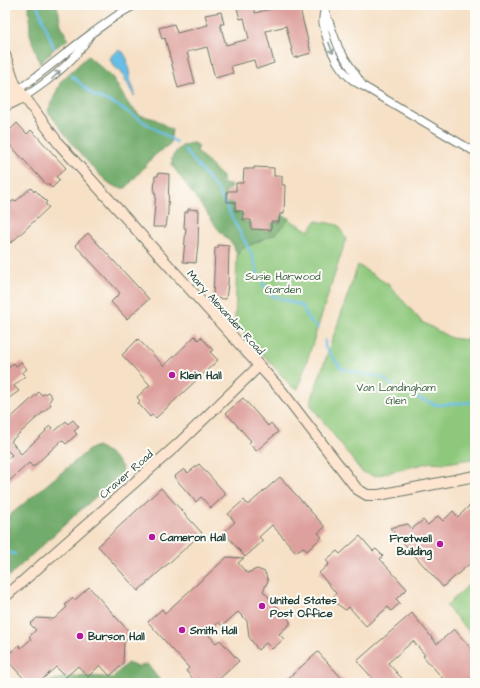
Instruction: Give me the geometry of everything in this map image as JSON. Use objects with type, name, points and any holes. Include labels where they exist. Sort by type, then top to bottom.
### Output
[{"type":"street","points":[[5,106],[72,46],[116,15],[136,5]]},
{"type":"street","points":[[323,8],[323,22],[335,58],[348,77],[475,152]]},
{"type":"street","points":[[5,96],[21,93],[49,82],[82,48],[91,34]]},
{"type":"street","name":"Mary Alexander Road","points":[[5,55],[12,78],[21,93],[73,161],[294,406],[348,480],[360,492],[367,495],[379,495],[475,476]]},
{"type":"street","name":"Craver Road","points":[[5,597],[177,445],[259,366]]},
{"type":"green space","points":[[29,5],[57,5],[61,25],[68,39],[55,48],[40,64],[30,34]]},
{"type":"green space","points":[[88,56],[112,77],[129,105],[140,115],[155,119],[172,130],[170,144],[155,155],[126,188],[116,187],[100,175],[80,153],[48,111],[61,81]]},
{"type":"green space","points":[[193,143],[199,146],[197,151],[223,177],[223,184],[232,185],[231,189],[226,190],[225,203],[234,203],[234,212],[242,213],[242,221],[250,222],[250,230],[271,231],[272,223],[280,223],[280,215],[290,218],[275,234],[243,248],[237,255],[234,246],[218,229],[172,165],[172,158],[176,152],[186,144]]},
{"type":"green space","name":"Susie Harwood Garden","points":[[288,219],[309,231],[316,221],[338,225],[346,239],[298,389],[292,387],[235,323],[237,255],[243,248],[275,234]]},
{"type":"green space","name":"Van Landingham Glen","points":[[358,265],[389,285],[422,322],[451,338],[475,341],[475,456],[472,459],[446,463],[431,462],[375,476],[362,472],[310,404]]},
{"type":"green space","points":[[97,446],[109,453],[117,461],[123,473],[5,580],[5,519],[90,449]]},
{"type":"green space","points":[[475,579],[475,638],[446,606]]},
{"type":"green space","points":[[127,663],[138,667],[147,664],[162,683],[47,683],[70,677],[88,676],[112,678]]},
{"type":"water","points":[[119,50],[123,52],[127,59],[131,82],[135,93],[134,96],[122,73],[113,65],[110,59],[112,55]]},
{"type":"building","points":[[253,5],[255,13],[286,5],[299,5],[311,53],[294,58],[286,26],[266,31],[274,63],[256,68],[254,60],[231,66],[233,73],[215,78],[207,47],[187,52],[195,83],[178,88],[165,38],[162,39],[159,28],[174,24],[177,33],[208,25],[205,15],[221,12],[224,24],[220,24],[226,45],[249,39],[244,18],[240,19],[237,8]]},
{"type":"building","points":[[17,123],[27,134],[31,130],[66,168],[56,177],[60,180],[52,188],[48,184],[47,185],[9,144],[5,146],[5,135]]},
{"type":"building","points":[[254,167],[274,168],[274,176],[282,176],[282,185],[285,185],[284,214],[280,214],[279,222],[271,222],[271,230],[251,229],[251,220],[243,220],[243,211],[235,211],[235,202],[227,202],[227,191],[236,191],[236,183],[243,183],[244,169],[254,169]]},
{"type":"building","points":[[158,173],[169,174],[166,227],[153,227],[156,193],[154,193],[155,176],[158,176]]},
{"type":"building","points":[[31,188],[47,202],[45,204],[49,207],[11,243],[5,236],[5,209],[11,202],[16,201]]},
{"type":"building","points":[[188,209],[199,210],[196,263],[183,262],[186,228],[184,228],[185,212],[188,212]]},
{"type":"building","points":[[88,233],[149,299],[127,319],[111,302],[120,293],[75,245]]},
{"type":"building","points":[[218,245],[229,246],[226,299],[213,298],[215,248],[218,248]]},
{"type":"building","name":"Klein Hall","points":[[195,336],[198,340],[201,337],[213,350],[210,352],[218,360],[156,418],[152,415],[150,417],[138,403],[140,401],[137,397],[150,385],[122,355],[138,339],[164,366]]},
{"type":"building","points":[[21,362],[27,369],[22,373],[25,376],[14,386],[19,391],[5,401],[5,371],[14,363],[16,366]]},
{"type":"building","points":[[39,392],[42,395],[48,392],[52,397],[49,402],[51,405],[11,441],[21,454],[50,426],[55,431],[66,421],[68,424],[73,420],[79,427],[74,431],[77,434],[66,444],[62,440],[33,467],[29,463],[5,485],[5,461],[12,455],[5,448],[5,423]]},
{"type":"building","points":[[243,398],[268,426],[271,423],[278,432],[256,451],[249,443],[251,441],[226,413]]},
{"type":"building","points":[[199,464],[226,494],[211,508],[201,497],[196,502],[174,477],[184,469],[188,473]]},
{"type":"building","points":[[280,477],[325,527],[318,533],[322,537],[307,551],[303,547],[296,552],[272,525],[259,537],[263,541],[245,557],[224,532],[235,522],[228,514],[244,500],[248,505]]},
{"type":"building","name":"Cameron Hall","points":[[161,488],[202,533],[138,591],[98,546]]},
{"type":"building","name":"Fretwell Building","points":[[475,505],[475,559],[443,587],[390,528],[408,524],[412,529],[423,520],[428,525],[438,516],[443,521],[453,511],[458,517],[468,507]]},
{"type":"building","points":[[360,536],[373,551],[376,549],[383,556],[380,559],[407,589],[396,599],[400,603],[391,611],[388,607],[366,626],[349,607],[346,610],[336,603],[334,596],[336,593],[319,573],[329,564],[326,560],[337,551],[340,554]]},
{"type":"building","points":[[227,557],[244,558],[238,563],[247,573],[257,569],[265,572],[268,581],[263,591],[290,621],[290,624],[279,634],[284,639],[272,649],[266,643],[258,650],[249,637],[247,621],[238,612],[222,626],[219,622],[207,633],[216,643],[220,640],[239,661],[215,683],[197,683],[186,671],[189,668],[148,622],[162,609],[165,613]]},
{"type":"building","name":"Burson Hall","points":[[89,587],[132,635],[124,642],[123,664],[110,676],[100,665],[88,677],[78,666],[66,677],[56,667],[38,683],[28,683],[5,658],[5,644],[11,652],[19,645],[21,648],[31,639],[29,637],[36,630],[30,624],[37,618],[54,619],[67,607],[65,605],[73,598],[75,600]]},
{"type":"building","points":[[412,613],[437,644],[454,629],[475,653],[475,674],[469,680],[472,683],[447,683],[423,656],[425,655],[413,641],[388,663],[406,683],[377,683],[357,661]]},
{"type":"building","points":[[318,652],[346,683],[283,683],[303,665]]},
{"type":"waterway","points":[[37,5],[54,48]]},
{"type":"waterway","points":[[72,76],[93,95],[115,104],[176,142]]},
{"type":"waterway","points":[[184,149],[217,189],[252,255],[260,280],[271,295],[302,306],[309,320],[318,328]]},
{"type":"waterway","points":[[325,340],[325,347],[342,369],[383,378],[396,389],[436,405],[475,402]]},
{"type":"waterway","points":[[5,552],[15,554]]},
{"type":"place","name":"Klein Hall","points":[[172,375]]},
{"type":"place","name":"Cameron Hall","points":[[152,537]]},
{"type":"place","name":"Fretwell Building","points":[[440,544]]},
{"type":"place","name":"United States Post Office","points":[[262,606]]},
{"type":"place","name":"Smith Hall","points":[[182,630]]},
{"type":"place","name":"Burson Hall","points":[[80,636]]}]
